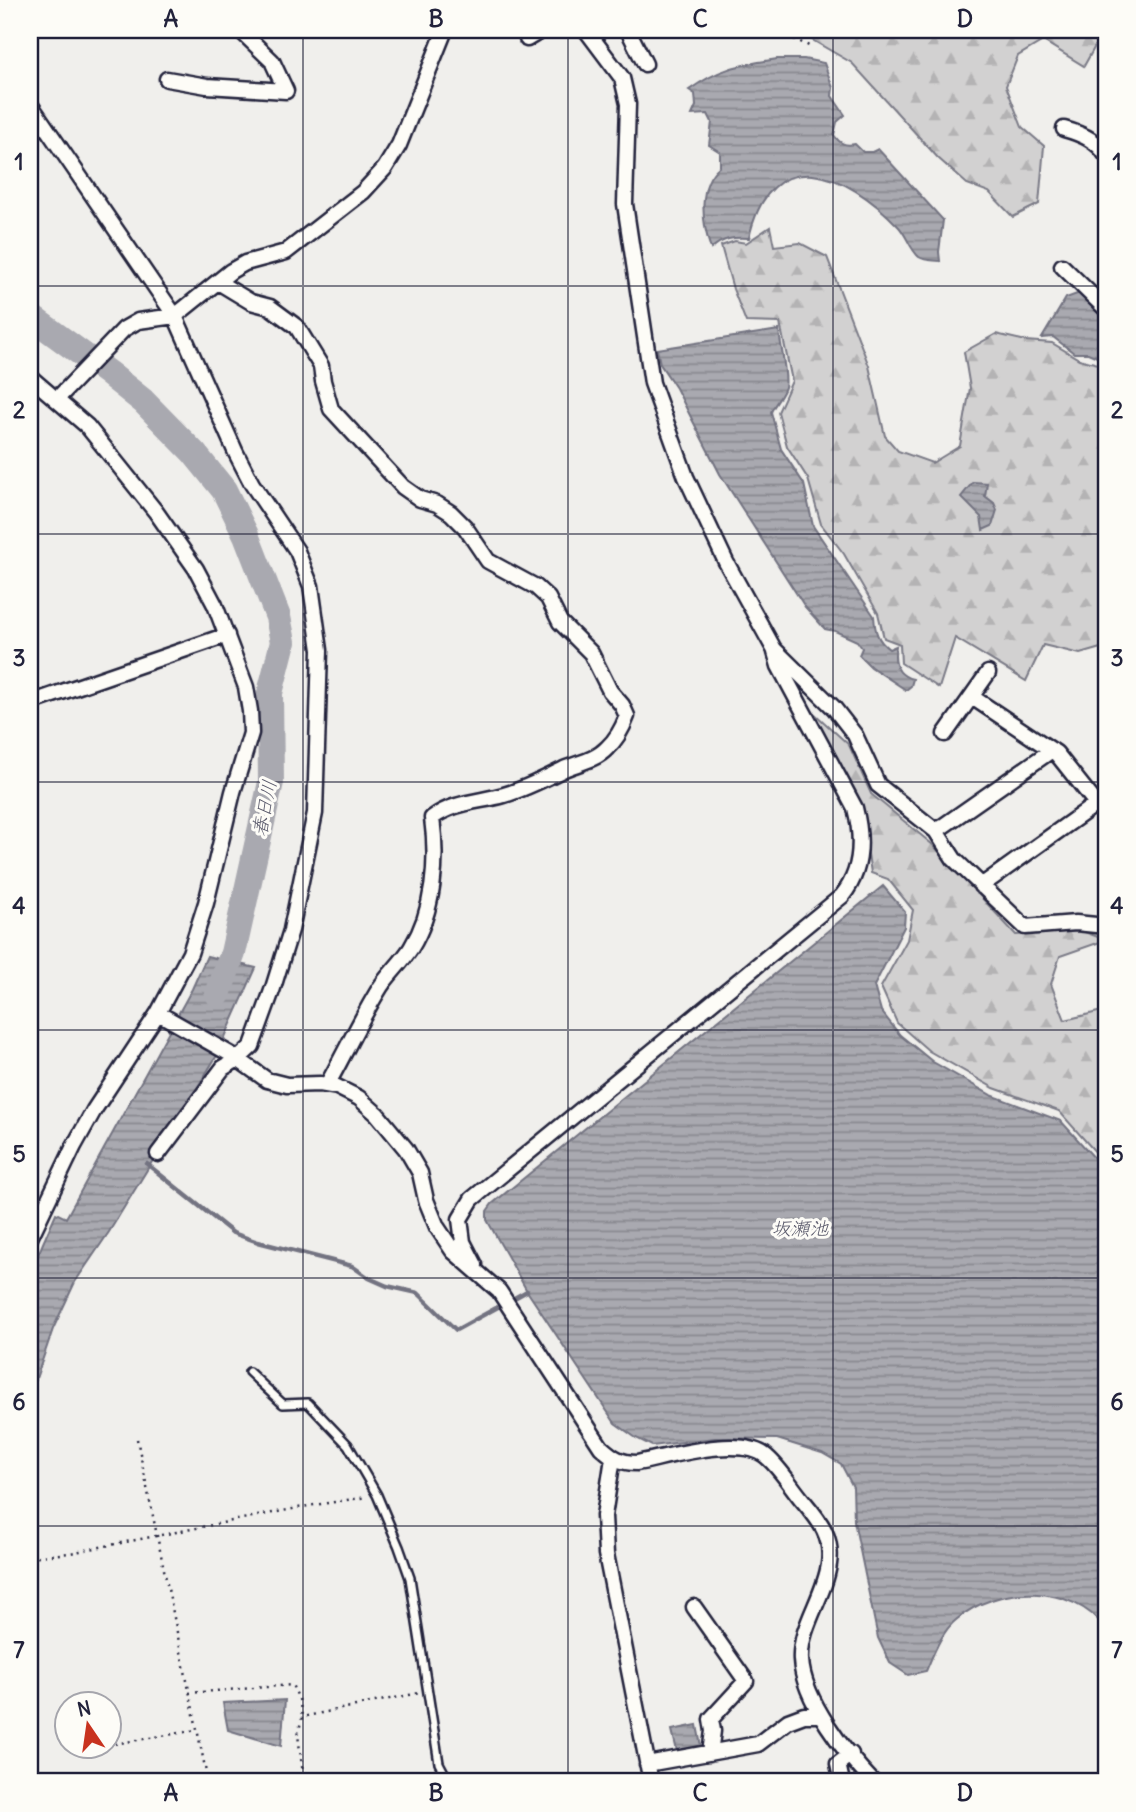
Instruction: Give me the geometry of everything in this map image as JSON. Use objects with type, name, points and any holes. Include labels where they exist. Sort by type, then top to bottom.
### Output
[{"type":"street","points":[[167,79],[208,86],[286,91],[272,61],[240,30]]},
{"type":"street","points":[[57,399],[124,330],[138,321],[175,316],[245,263],[286,252],[363,192],[385,168],[398,145],[445,30]]},
{"type":"street","points":[[527,39],[542,30]]},
{"type":"street","points":[[479,1273],[464,1242],[460,1219],[472,1199],[842,896],[854,878],[859,859],[861,832],[855,808],[779,666],[774,649],[726,562],[686,477],[652,383],[625,204],[628,104],[622,78],[586,30]]},
{"type":"street","points":[[628,30],[645,64]]},
{"type":"street","points":[[30,104],[175,316],[252,484],[297,551],[311,586],[320,650],[315,813],[291,930],[274,988],[252,1046],[223,1068],[158,1154]]},
{"type":"street","points":[[1064,129],[1078,133],[1105,150]]},
{"type":"street","points":[[1062,266],[1106,309]]},
{"type":"street","points":[[218,282],[251,302],[270,307],[298,327],[321,366],[331,409],[403,487],[420,499],[437,504],[451,513],[466,527],[488,561],[537,587],[548,598],[560,622],[591,653],[610,691],[627,716],[623,727],[607,749],[585,762],[532,786],[454,806],[432,818],[436,843],[432,885],[425,917],[411,948],[382,985],[327,1086]]},
{"type":"street","points":[[30,377],[87,426],[156,512],[196,569],[215,605],[246,687],[251,733],[217,849],[198,930],[179,976],[161,1015],[94,1111],[55,1182],[30,1238]]},
{"type":"street","points":[[30,703],[227,635]]},
{"type":"street","points":[[774,649],[834,708],[855,735],[878,785],[936,831],[954,859],[1025,927],[1076,923],[1106,926]]},
{"type":"street","points":[[945,734],[988,673]]},
{"type":"street","points":[[972,697],[1052,750],[1106,816]]},
{"type":"street","points":[[936,831],[1052,750]]},
{"type":"street","points":[[981,886],[1096,804]]},
{"type":"street","points":[[161,1015],[235,1057],[267,1080],[287,1085],[337,1087],[359,1098],[377,1114],[406,1149],[420,1173],[426,1200],[437,1227],[453,1251],[499,1291],[601,1447],[613,1458],[624,1463],[638,1462],[711,1449],[746,1447],[766,1455],[823,1526],[829,1541],[830,1562],[805,1637],[801,1659],[804,1680],[821,1715],[873,1782]]},
{"type":"street","points":[[613,1458],[604,1516],[606,1554],[651,1782]]},
{"type":"street","points":[[694,1607],[746,1681],[711,1719],[713,1731],[710,1753]]},
{"type":"street","points":[[647,1764],[758,1744],[788,1721],[804,1715],[821,1715]]},
{"type":"street","points":[[842,1782],[838,1764],[850,1755]]},
{"type":"lane","points":[[249,1372],[283,1404],[308,1403],[348,1445],[377,1495],[410,1578],[439,1763],[449,1782]]},
{"type":"path","points":[[775,30],[811,47]]},
{"type":"path","points":[[137,1439],[208,1782]]},
{"type":"path","points":[[30,1557],[70,1553],[377,1495]]},
{"type":"path","points":[[189,1693],[292,1685],[299,1699],[302,1717],[298,1735],[304,1782]]},
{"type":"path","points":[[302,1717],[426,1691]]},
{"type":"path","points":[[122,1742],[197,1730]]},
{"type":"green space","points":[[795,30],[1104,30],[1084,66],[1043,41],[1018,56],[1006,86],[1022,127],[1044,146],[1039,204],[1013,217],[989,192],[967,184],[938,158],[852,63]]},
{"type":"green space","points":[[770,227],[774,246],[800,243],[827,257],[869,366],[885,436],[898,451],[932,463],[960,446],[970,388],[964,352],[996,334],[1026,341],[1052,343],[1079,359],[1106,366],[1104,647],[1080,654],[1043,645],[1026,681],[955,638],[939,688],[901,663],[900,644],[884,638],[878,613],[844,554],[821,524],[808,479],[787,446],[778,412],[792,381],[780,323],[746,322],[733,289],[721,246],[735,241],[746,243]]},
{"type":"green space","points":[[814,713],[849,745],[871,794],[933,845],[1016,935],[1082,931],[1106,940],[1060,956],[1051,984],[1065,1020],[1106,1010],[1106,1164],[1059,1111],[994,1088],[929,1051],[897,1023],[881,987],[907,940],[913,910],[888,879],[871,873],[861,810]]},
{"type":"water","points":[[777,59],[804,59],[824,63],[833,88],[832,96],[845,115],[837,122],[834,135],[841,142],[855,144],[863,152],[878,149],[943,220],[940,261],[919,257],[898,226],[856,191],[834,180],[813,175],[792,177],[774,187],[760,207],[749,238],[728,239],[711,249],[705,228],[705,194],[708,183],[720,166],[720,152],[709,145],[712,122],[708,114],[692,115],[696,106],[695,94],[689,90],[711,76],[731,68]]},
{"type":"water","points":[[1080,293],[1106,317],[1106,361],[1088,353],[1074,353],[1053,337],[1042,338],[1066,298]]},
{"type":"water","points":[[779,330],[786,382],[783,393],[771,412],[781,449],[804,484],[813,526],[874,616],[879,639],[889,649],[896,646],[895,657],[899,671],[913,679],[906,690],[871,667],[859,655],[862,648],[857,641],[825,629],[805,607],[720,474],[676,388],[660,364],[657,349]]},
{"type":"water","points":[[973,482],[987,483],[985,496],[994,503],[997,510],[992,526],[983,530],[981,517],[961,497]]},
{"type":"water","name":"坂瀬池","points":[[883,886],[905,912],[904,927],[874,986],[881,1011],[900,1035],[933,1062],[991,1095],[1061,1121],[1106,1171],[1106,1629],[1092,1614],[1055,1596],[1013,1595],[973,1608],[956,1620],[942,1637],[926,1671],[908,1675],[890,1663],[878,1638],[854,1521],[853,1487],[841,1464],[822,1453],[777,1439],[715,1438],[652,1446],[636,1438],[615,1423],[527,1291],[487,1220],[487,1211],[492,1204]]},
{"type":"water","points":[[207,956],[256,968],[216,1057],[109,1232],[75,1282],[53,1329],[30,1396],[30,1273],[56,1213],[66,1218],[192,989]]},
{"type":"water","points":[[285,1700],[281,1746],[228,1730],[223,1703]]},
{"type":"water","points":[[697,1725],[701,1746],[677,1751],[672,1730]]},
{"type":"waterway","name":"春日川","points":[[30,316],[143,401],[194,453],[224,490],[246,535],[278,617],[283,642],[270,693],[271,782],[233,953],[218,994]]},
{"type":"waterway","points":[[147,1164],[233,1233],[352,1266],[387,1286],[418,1293],[456,1330],[527,1291]]}]
